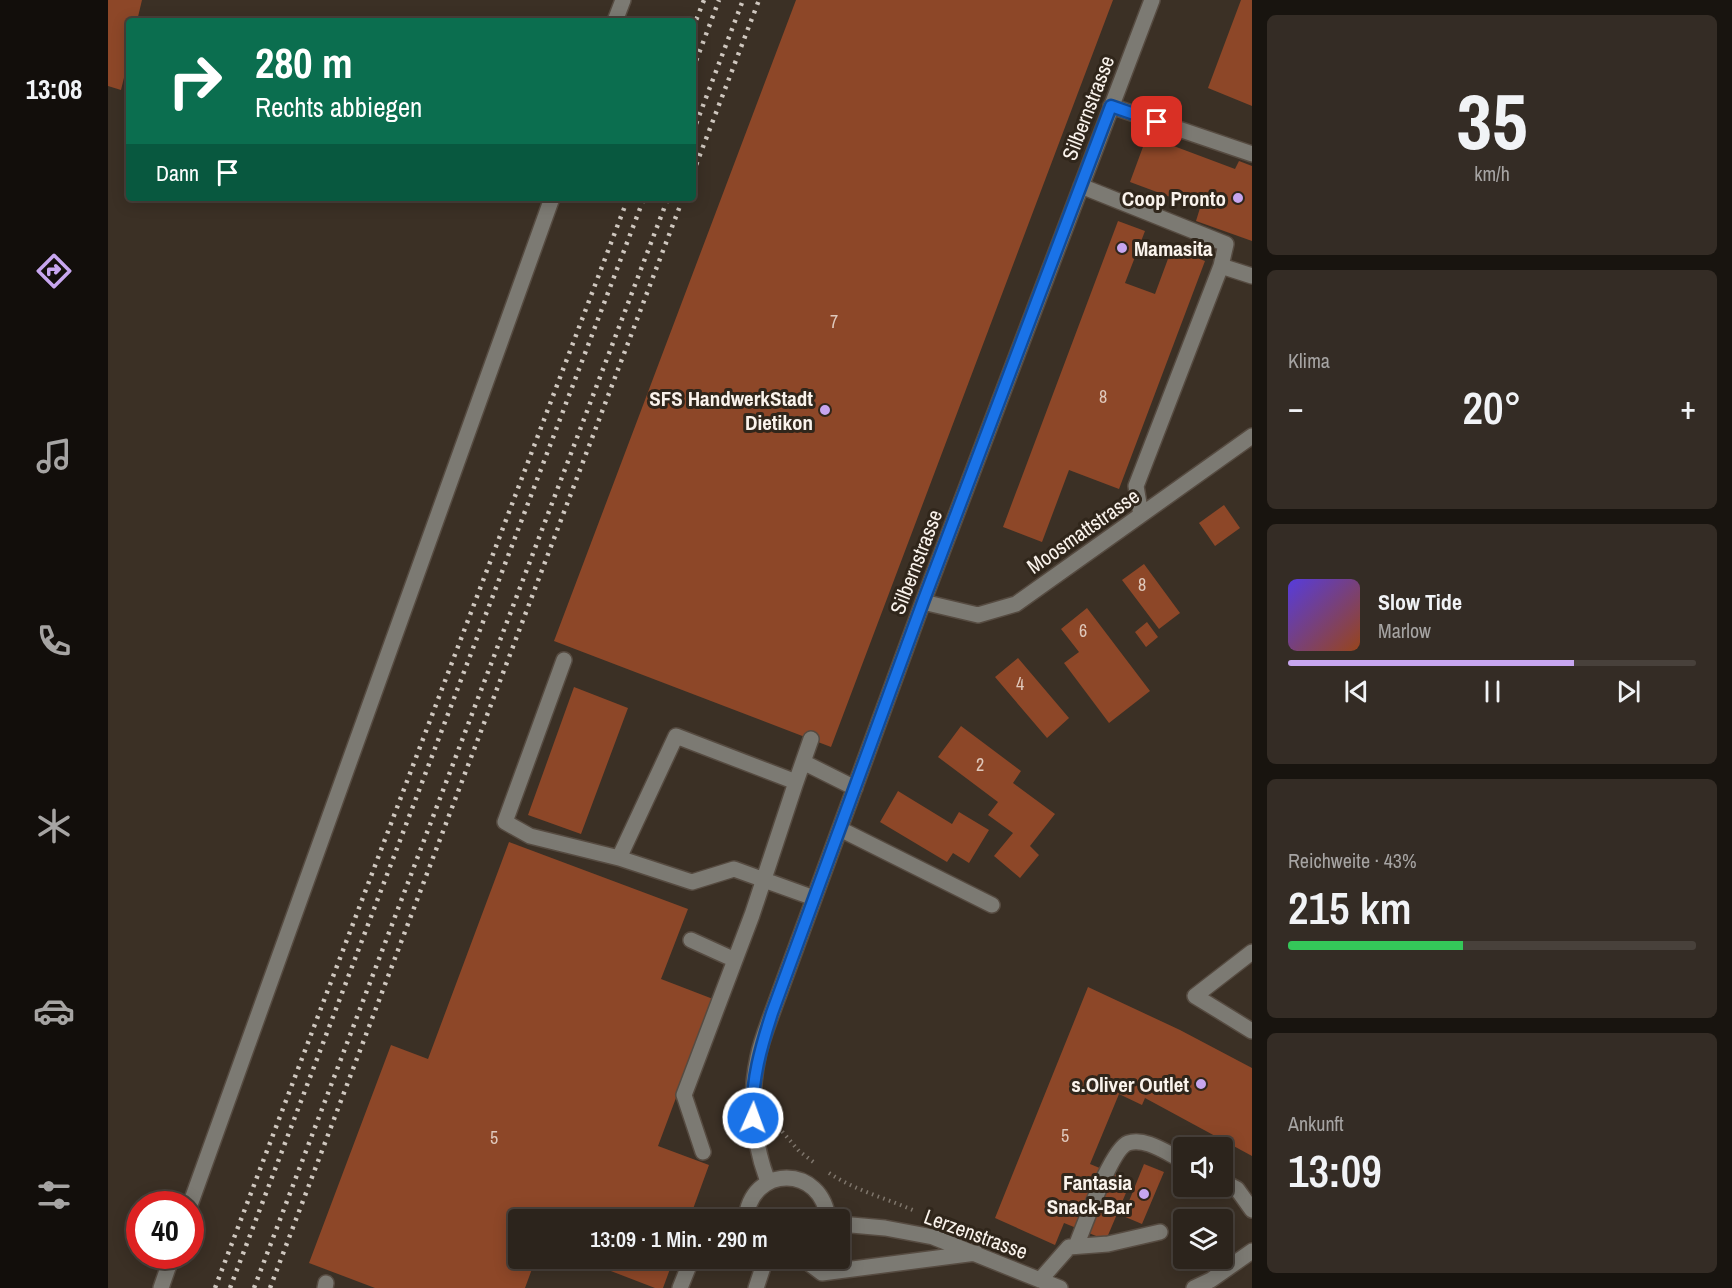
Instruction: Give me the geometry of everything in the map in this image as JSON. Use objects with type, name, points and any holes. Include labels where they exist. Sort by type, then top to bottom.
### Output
[{"type":"street","points":[[616,18],[623,0]]},
{"type":"street","name":"Silbernstrasse","points":[[768,1182],[760,1160],[754,1131],[753,1105],[758,1057],[923,602],[1152,0]]},
{"type":"street","points":[[1111,106],[1252,154]]},
{"type":"street","points":[[1081,186],[1226,244],[1221,266],[1136,486],[1141,515]]},
{"type":"street","points":[[195,1191],[551,201]]},
{"type":"street","points":[[1221,266],[1252,276]]},
{"type":"street","name":"Moosmattstrasse","points":[[923,602],[978,615],[1016,604],[1252,436]]},
{"type":"street","points":[[564,660],[505,822],[530,836],[619,858],[692,882],[734,869],[814,898]]},
{"type":"street","points":[[619,858],[676,736],[796,782]]},
{"type":"street","points":[[703,1152],[684,1095],[764,880],[811,740]]},
{"type":"street","points":[[803,762],[855,788]]},
{"type":"street","points":[[840,829],[992,905]]},
{"type":"street","points":[[691,940],[735,960]]},
{"type":"street","points":[[1252,952],[1195,996],[1252,1032]]},
{"type":"street","points":[[1076,1246],[1107,1171],[1119,1150],[1128,1143],[1148,1143],[1173,1156]]},
{"type":"street","points":[[747,1209],[756,1191],[768,1182],[782,1177],[797,1178],[810,1184],[820,1194],[827,1209]]},
{"type":"street","points":[[1233,1187],[1252,1210]]},
{"type":"street","name":"Lerzenstrasse","points":[[850,1225],[885,1228],[933,1237],[1060,1288]]},
{"type":"street","points":[[1040,1280],[1068,1246],[1108,1244],[1160,1232]]},
{"type":"street","points":[[1194,1288],[1211,1280],[1252,1251]]},
{"type":"street","points":[[817,1269],[822,1273],[976,1253]]},
{"type":"street","points":[[161,1288],[168,1269]]},
{"type":"street","points":[[680,1288],[688,1269]]},
{"type":"street","points":[[756,1288],[762,1269]]},
{"type":"path","points":[[775,1108],[780,1129],[799,1151],[831,1175],[854,1188],[924,1215],[933,1237]]},
{"type":"building","points":[[108,0],[142,0],[138,18],[126,18],[126,69],[121,90],[108,86]]},
{"type":"building","points":[[796,0],[1113,0],[831,747],[554,641]]},
{"type":"building","points":[[1241,0],[1252,0],[1252,106],[1208,88]]},
{"type":"building","points":[[1147,136],[1235,169],[1239,161],[1252,166],[1252,241],[1196,221],[1200,208],[1130,182]]},
{"type":"building","points":[[1118,221],[1145,231],[1125,283],[1155,294],[1172,248],[1205,261],[1119,489],[1069,470],[1042,542],[1003,527]]},
{"type":"building","points":[[1224,505],[1240,528],[1215,546],[1199,523]]},
{"type":"building","points":[[1144,564],[1180,613],[1159,629],[1122,580]]},
{"type":"building","points":[[1087,608],[1150,691],[1109,723],[1064,663],[1079,652],[1061,629]]},
{"type":"building","points":[[1147,622],[1158,637],[1146,647],[1135,632]]},
{"type":"building","points":[[1018,658],[1069,718],[1047,738],[995,677]]},
{"type":"building","points":[[574,687],[628,708],[581,834],[528,815]]},
{"type":"building","points":[[961,726],[1021,771],[1013,783],[1055,814],[1030,846],[1039,855],[1020,878],[994,856],[1013,833],[988,815],[998,802],[938,757]]},
{"type":"building","points":[[898,791],[952,824],[959,812],[989,830],[969,863],[953,853],[947,862],[880,822]]},
{"type":"building","points":[[509,842],[688,909],[661,979],[713,999],[658,1146],[709,1165],[693,1209],[508,1209],[508,1269],[532,1269],[525,1288],[375,1288],[309,1263],[391,1045],[428,1059]]},
{"type":"building","points":[[1088,987],[1180,1030],[1252,1068],[1252,1156],[1233,1146],[1233,1137],[1217,1137],[1145,1098],[1142,1105],[1119,1094],[1090,1164],[1131,1181],[1106,1240],[1064,1223],[1055,1245],[995,1218]]},
{"type":"building","points":[[1144,1164],[1164,1172],[1142,1224],[1123,1216]]},
{"type":"building","points":[[606,1269],[670,1269],[663,1288],[655,1288]]},
{"type":"railway","points":[[696,20],[704,0]]},
{"type":"railway","points":[[696,61],[719,0]]},
{"type":"railway","points":[[696,124],[743,0]]},
{"type":"railway","points":[[696,165],[759,0]]},
{"type":"railway","points":[[215,1288],[627,201]]},
{"type":"railway","points":[[230,1288],[643,201]]},
{"type":"railway","points":[[254,1288],[667,201]]},
{"type":"railway","points":[[270,1288],[682,201]]},
{"type":"place","name":"Coop Pronto","points":[[1238,198]]},
{"type":"place","name":"Mamasita","points":[[1122,248]]},
{"type":"place","name":"SFS HandwerkStadt Dietikon","points":[[825,410]]},
{"type":"place","name":"s.Oliver Outlet","points":[[1201,1084]]},
{"type":"place","name":"Fantasia Snack-Bar","points":[[1144,1194]]},
{"type":"route","points":[[753,1118],[758,1057],[772,1013],[923,602],[1111,106],[1157,122]]}]
